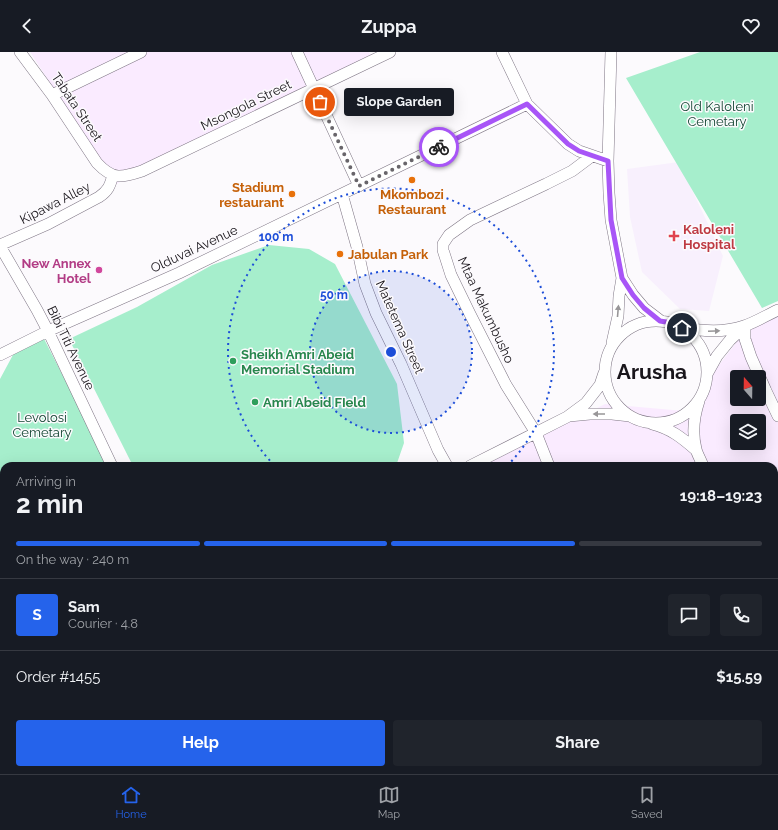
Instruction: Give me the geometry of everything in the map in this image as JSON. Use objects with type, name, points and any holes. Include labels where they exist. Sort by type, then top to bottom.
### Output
[{"type":"street","name":"Tabata Street","points":[[20,52],[52,94],[97,163],[104,170],[113,175]]},
{"type":"street","points":[[52,94],[142,52]]},
{"type":"street","points":[[297,52],[359,186]]},
{"type":"street","name":"Msongola Street","points":[[113,175],[126,176],[142,171],[390,52]]},
{"type":"street","points":[[502,52],[527,104],[568,144],[579,151],[608,161]]},
{"type":"street","points":[[478,462],[567,417],[586,403],[600,385],[605,371],[618,316],[622,278],[611,220],[608,161],[612,52]]},
{"type":"street","name":"Olduvai Avenue","points":[[0,355],[48,331],[179,272],[527,104]]},
{"type":"street","name":"Mtaa Makumbusho","points":[[536,433],[506,385],[470,314],[451,275],[443,250],[443,244],[449,235],[470,220],[572,171],[592,156]]},
{"type":"street","name":"Kipawa Alley","points":[[0,245],[48,224],[99,197],[106,192],[113,175]]},
{"type":"street","name":"Matetema Street","points":[[342,194],[357,247],[365,284],[376,313],[401,364],[438,450],[445,462]]},
{"type":"street","name":"Bibi Titi Avenue","points":[[0,245],[48,331],[110,462]]},
{"type":"street","points":[[622,278],[644,308],[660,321]]},
{"type":"street","points":[[682,328],[703,331],[724,330],[745,326],[778,310]]},
{"type":"street","points":[[612,343],[629,328],[644,322],[660,321],[672,323],[693,336],[701,347],[706,360],[707,374],[705,386],[695,413],[694,431],[696,450],[702,462]]},
{"type":"street","points":[[707,374],[717,356],[730,340],[745,326]]},
{"type":"street","points":[[745,326],[745,339],[751,357],[778,416]]},
{"type":"street","points":[[605,371],[606,385],[612,398],[620,408],[632,417]]},
{"type":"street","points":[[644,421],[661,422],[677,418],[690,409],[700,397]]},
{"type":"street","points":[[567,417],[590,414],[612,414],[632,417],[663,427],[680,436],[696,450]]},
{"type":"street","points":[[536,433],[547,462]]},
{"type":"shaded area","points":[[30,52],[369,52],[374,60],[116,184]]},
{"type":"shaded area","name":"Kaloleni Hospital","points":[[679,162],[723,256],[709,311],[680,309],[642,272],[630,217],[627,169]]},
{"type":"shaded area","points":[[778,314],[778,462],[490,462],[605,404],[684,411],[748,327]]},
{"type":"green space","name":"Old Kaloleni Cemetary","points":[[700,52],[778,52],[778,301],[762,308],[626,78]]},
{"type":"green space","name":"Sheikh Amri Abeid Memorial Stadium","points":[[269,245],[309,249],[335,264],[397,384],[404,443],[397,462],[131,462],[69,339],[137,307],[212,265]]},
{"type":"green space","name":"Levolosi Cemetary","points":[[40,331],[107,462],[0,462],[0,379],[21,340]]},
{"type":"way so far","points":[[320,102],[359,186],[439,147]]},
{"type":"place","name":"Slope Garden","points":[[320,102]]},
{"type":"place","name":"Mkombozi Restaurant","points":[[412,180]]},
{"type":"place","name":"Stadium restaurant","points":[[292,194]]},
{"type":"place","name":"Kaloleni Hospital","points":[[674,236]]},
{"type":"place","name":"Jabulan Park","points":[[340,254]]},
{"type":"place","name":"New Annex Hotel","points":[[99,270]]},
{"type":"place","name":"Sheikh Amri Abeid Memorial Stadium","points":[[233,361]]},
{"type":"place","name":"Amri Abeid FIeld","points":[[255,402]]},
{"type":"district","name":"Arusha","points":[[652,371]]},
{"type":"route","points":[[439,147],[527,104],[568,144],[579,151],[608,161],[611,220],[622,278],[644,308],[660,321],[672,323],[682,328]]}]
